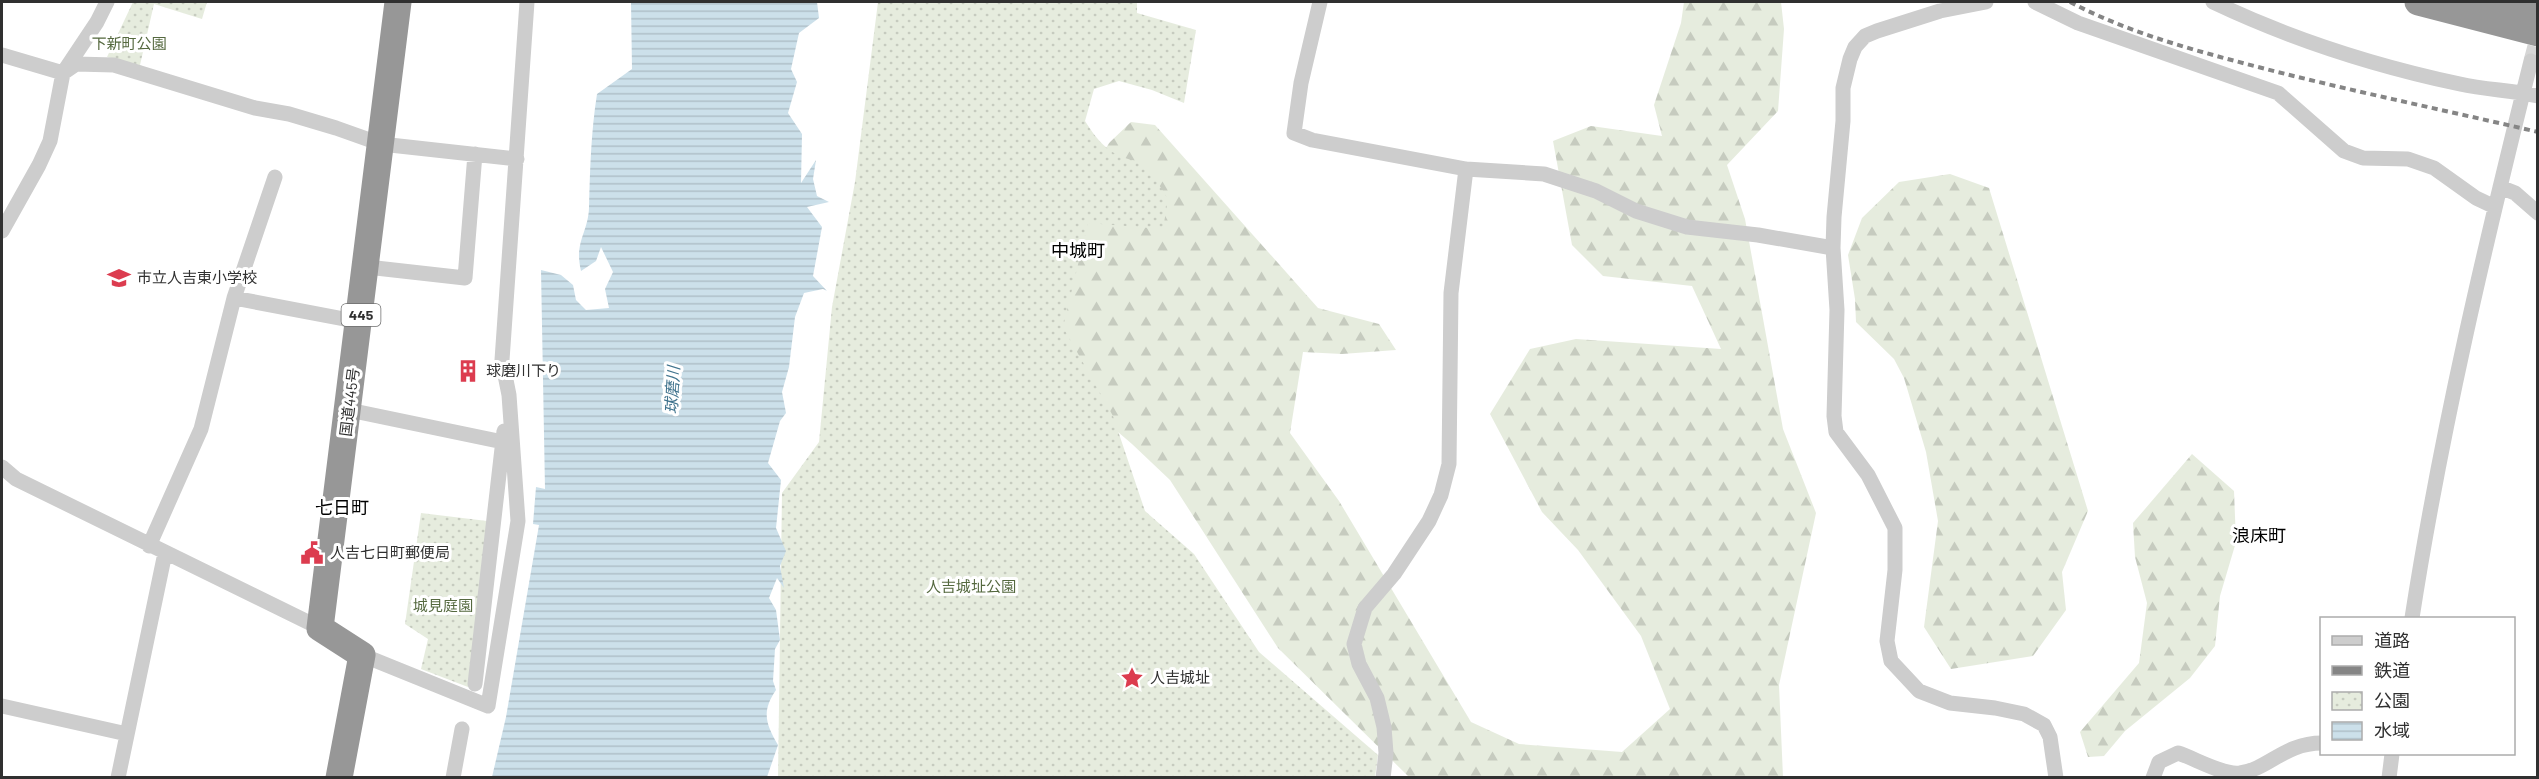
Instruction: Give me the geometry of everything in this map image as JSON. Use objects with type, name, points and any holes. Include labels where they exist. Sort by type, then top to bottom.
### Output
[{"type":"highway","name":"国道445号","points":[[320,628],[367,267],[398,2]]},
{"type":"highway","points":[[2418,2],[2538,33]]},
{"type":"highway","points":[[2487,2],[2538,14]]},
{"type":"highway","points":[[320,628],[362,655],[339,777]]},
{"type":"street","points":[[2,231],[50,141],[63,73],[107,2]]},
{"type":"street","points":[[362,655],[488,706],[518,521],[509,395],[502,360],[527,2]]},
{"type":"street","points":[[1320,2],[1301,83],[1294,133],[1312,140],[1467,169],[1544,174],[1596,191],[1636,211],[1687,226],[1833,248]]},
{"type":"street","points":[[1986,2],[1940,11],[1877,31],[1865,36],[1855,47],[1843,88],[1843,121],[1833,248],[1837,309],[1834,416],[1836,432],[1868,475],[1895,528],[1894,570],[1887,641],[1891,661],[1898,672],[1919,691],[1950,703],[2024,714],[2044,725],[2050,737],[2056,777]]},
{"type":"street","points":[[2035,2],[2078,23],[2278,93],[2343,151],[2363,158],[2408,159],[2434,168],[2476,198],[2495,207]]},
{"type":"street","points":[[2213,2],[2258,23],[2344,54],[2462,85],[2530,94]]},
{"type":"street","points":[[2,55],[63,73]]},
{"type":"street","points":[[2412,617],[2424,538],[2495,207],[2530,94],[2531,61]]},
{"type":"street","points":[[63,73],[76,64],[114,65],[255,108],[289,114],[381,144],[517,159]]},
{"type":"street","points":[[367,267],[465,278],[475,154]]},
{"type":"street","points":[[1383,777],[1385,744],[1377,698],[1359,664],[1354,644],[1365,608],[1394,574],[1429,521],[1441,495],[1449,464],[1451,293],[1467,169]]},
{"type":"street","points":[[149,546],[201,429],[234,298],[275,177]]},
{"type":"street","points":[[2500,187],[2515,193],[2538,213]]},
{"type":"street","points":[[234,298],[360,322]]},
{"type":"street","points":[[475,684],[509,395]]},
{"type":"street","points":[[349,410],[503,442]]},
{"type":"street","points":[[2,467],[16,479],[320,628]]},
{"type":"street","points":[[118,777],[165,553]]},
{"type":"street","points":[[2,706],[127,734]]},
{"type":"street","points":[[453,777],[462,729]]},
{"type":"street","points":[[2153,777],[2159,762],[2178,753],[2238,774],[2292,747],[2306,743],[2320,743]]},
{"type":"street","points":[[2389,777],[2391,755]]},
{"type":"green space","name":"下新町公園","points":[[133,2],[207,2],[202,19],[154,4],[140,65],[144,67],[107,57]]},
{"type":"green space","name":"人吉城址公園","points":[[878,2],[1137,2],[1137,13],[1196,30],[1184,103],[1152,90],[1119,81],[1094,89],[1085,121],[1091,130],[1109,150],[1125,158],[1145,163],[1168,199],[1163,229],[1088,223],[1063,327],[1113,416],[1145,511],[1194,554],[1259,652],[1378,755],[1375,777],[778,778],[782,493],[819,442],[832,307],[855,182]]},
{"type":"green space","points":[[1684,2],[1781,2],[1784,29],[1778,111],[1727,165],[1745,219],[1783,429],[1816,513],[1779,685],[1783,777],[1409,777],[1278,648],[1170,480],[1132,444],[1091,409],[847,286],[1055,59],[1100,158],[1109,143],[1131,122],[1155,125],[1318,308],[1379,324],[1396,350],[1342,354],[1303,352],[1290,433],[1339,501],[1471,722],[1519,744],[1622,752],[1670,709],[1641,636],[1578,550],[1542,512],[1490,414],[1530,349],[1576,339],[1721,349],[1692,286],[1603,276],[1572,245],[1553,141],[1591,126],[1662,136],[1654,105],[1681,23]]},
{"type":"green space","points":[[1950,174],[1989,188],[2088,511],[2062,572],[2066,610],[2033,656],[1951,669],[1924,627],[1938,521],[1926,452],[1904,378],[1894,359],[1856,322],[1848,255],[1862,218],[1899,182]]},
{"type":"green space","points":[[2192,454],[2234,491],[2236,542],[2220,596],[2215,646],[2190,678],[2125,731],[2104,756],[2088,757],[2080,732],[2139,663],[2147,603],[2135,557],[2133,523]]},
{"type":"green space","name":"城見庭園","points":[[421,513],[487,521],[468,687],[421,669],[428,639],[405,624]]},
{"type":"water","name":"球磨川","points":[[631,2],[817,2],[819,18],[799,33],[791,69],[797,82],[788,113],[802,134],[801,183],[816,160],[813,179],[817,196],[829,202],[807,207],[822,227],[813,276],[827,291],[823,289],[804,293],[795,317],[789,367],[782,392],[786,413],[780,421],[768,463],[781,480],[776,528],[786,551],[780,566],[784,588],[777,578],[769,598],[776,610],[780,640],[775,649],[773,681],[776,690],[768,705],[767,718],[778,745],[767,777],[492,777],[506,717],[539,525],[533,524],[536,487],[545,489],[541,270],[561,275],[573,285],[576,300],[586,310],[609,308],[605,289],[613,272],[601,247],[596,261],[581,271],[579,252],[588,217],[592,137],[597,94],[632,69]]},
{"type":"tunnel","points":[[2531,61],[2538,35]]},
{"type":"railway","points":[[2070,2],[2138,32],[2210,54],[2328,84],[2538,132]]},
{"type":"place","name":"市立人吉東小学校","points":[[119,278]]},
{"type":"place","name":"球磨川下り","points":[[468,371]]},
{"type":"place","name":"人吉七日町郵便局","points":[[312,553]]},
{"type":"place","name":"人吉城址","points":[[1132,678]]},
{"type":"district","name":"中城町","points":[[1078,251]]},
{"type":"district","name":"七日町","points":[[342,508]]},
{"type":"district","name":"浪床町","points":[[2259,536]]}]
